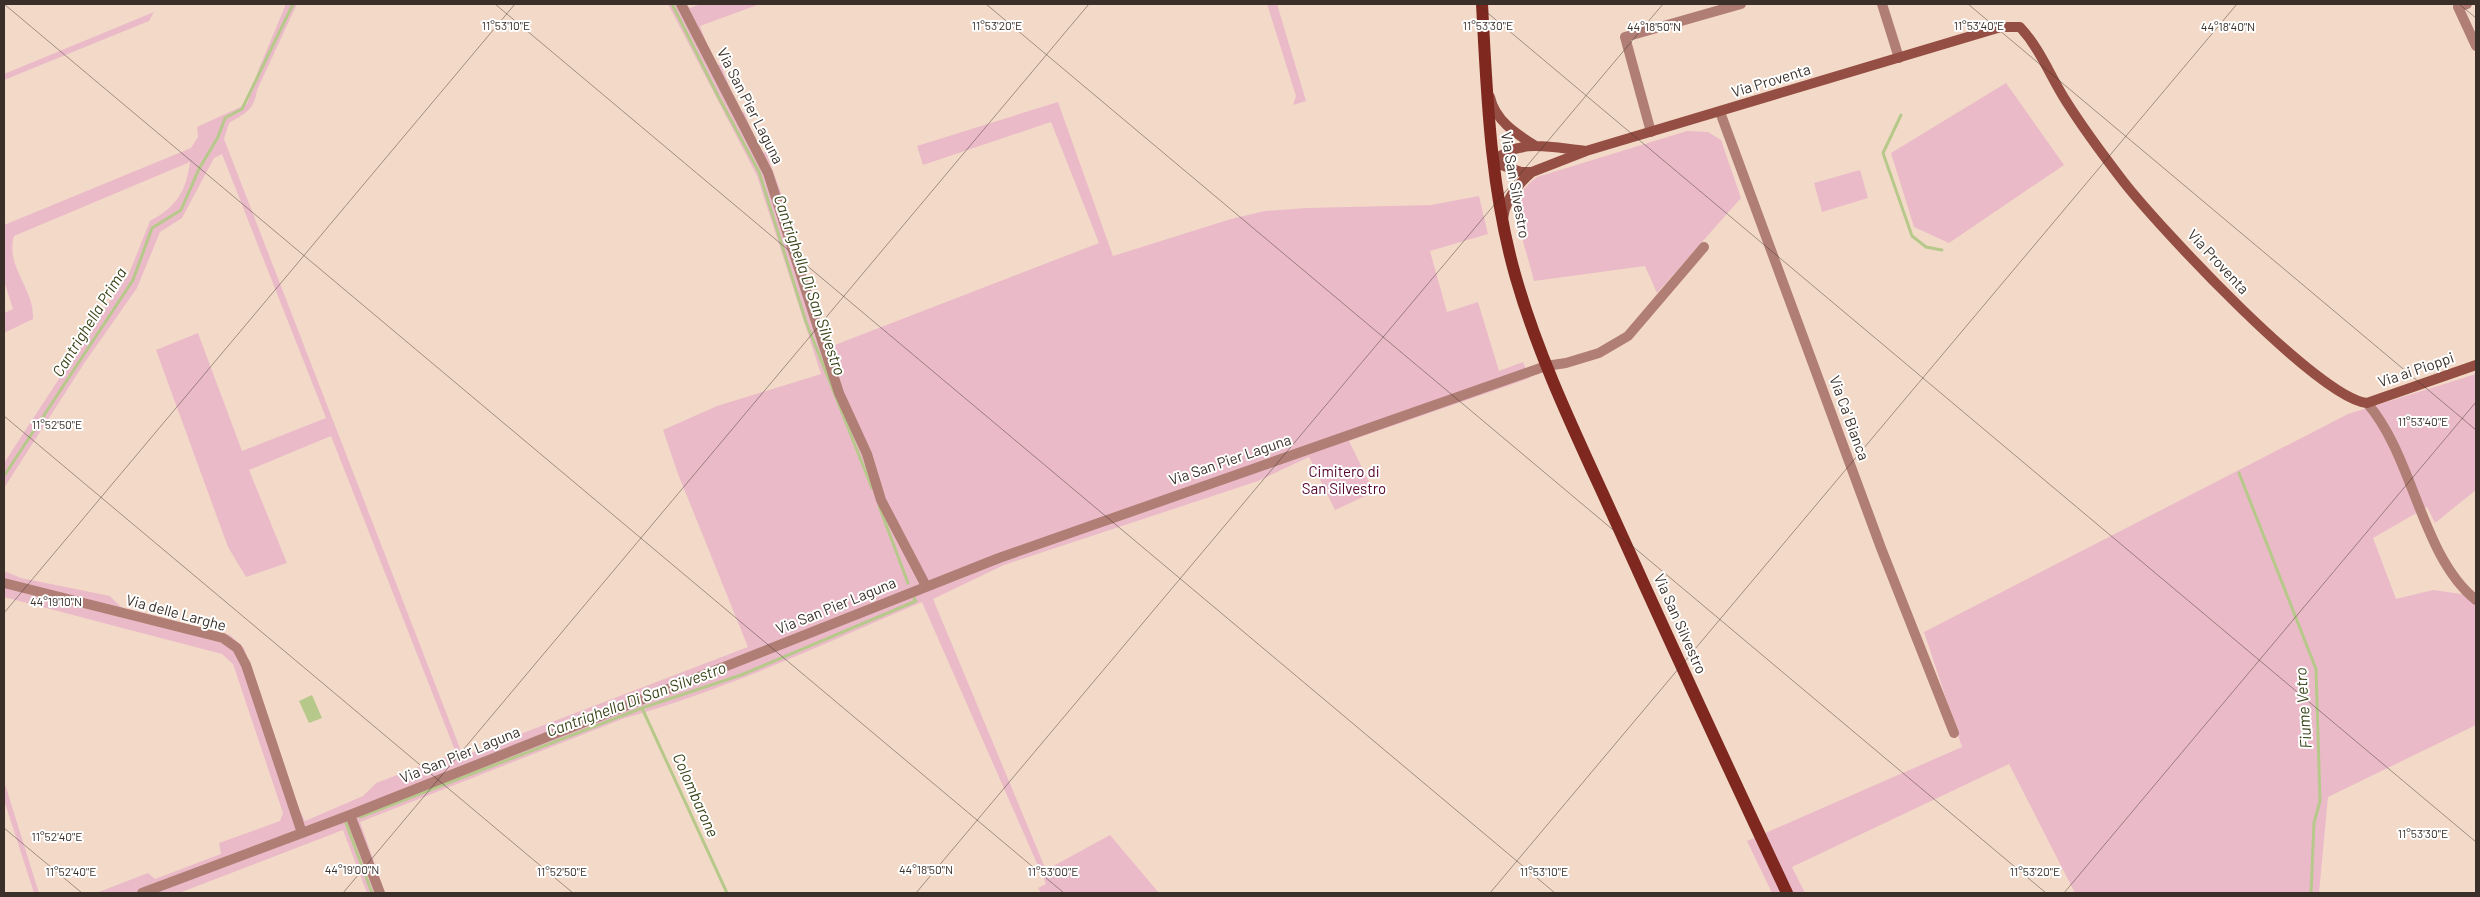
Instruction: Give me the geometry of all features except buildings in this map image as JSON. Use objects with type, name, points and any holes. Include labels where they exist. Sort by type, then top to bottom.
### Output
[{"type":"main road","name":"Via San Silvestro","points":[[1482,4],[1493,162],[1503,222],[1516,276],[1546,366],[1708,727],[1787,893]]},
{"type":"street","name":"Via San Pier Laguna","points":[[681,4],[768,173],[839,393],[867,454],[881,500],[926,586]]},
{"type":"street","points":[[1651,132],[1625,38],[1741,4]]},
{"type":"street","points":[[1882,4],[1899,58]]},
{"type":"street","points":[[2461,5],[2476,46]]},
{"type":"street","name":"Via Proventa","points":[[1503,222],[1504,212],[1514,190],[1532,172],[1586,151],[2001,27],[2020,27],[2036,45],[2066,101],[2124,182],[2199,265],[2237,304],[2301,362],[2344,395],[2357,402],[2367,403]]},
{"type":"street","name":"Via Proventa","points":[[1486,81],[1491,102],[1501,120],[1514,133],[1535,146]]},
{"type":"street","name":"Via Ca' Bianca","points":[[1720,112],[1881,548],[1954,733]]},
{"type":"street","name":"Via Proventa","points":[[1493,162],[1513,147],[1535,146],[1586,151]]},
{"type":"street","points":[[1493,162],[1521,172],[1532,172]]},
{"type":"street","points":[[1546,366],[1566,363],[1599,353],[1628,336],[1704,247]]},
{"type":"street","name":"Via ai Pioppi","points":[[2367,403],[2476,365]]},
{"type":"street","name":"Via San Pier Laguna","points":[[142,893],[350,815],[999,558],[1546,366]]},
{"type":"street","points":[[2367,403],[2389,436],[2445,561],[2467,593],[2476,600]]},
{"type":"street","name":"Via delle Larghe","points":[[4,583],[126,616],[223,638],[237,648],[246,665],[302,833]]},
{"type":"street","points":[[350,815],[380,893]]},
{"type":"green space","name":"Cimitero di San Silvestro","points":[[286,4],[297,4],[257,90],[254,102],[245,113],[229,123],[224,139],[463,756],[748,647],[678,474],[663,430],[717,406],[821,374],[757,176],[668,4],[686,4],[690,8],[701,4],[760,4],[700,26],[715,65],[721,65],[739,112],[744,112],[761,153],[766,152],[788,212],[783,214],[827,348],[1099,243],[1051,122],[923,165],[917,146],[1058,102],[1113,256],[1231,219],[1265,211],[1431,205],[1479,196],[1488,234],[1430,251],[1447,312],[1478,302],[1499,371],[1523,362],[1530,378],[1349,441],[1374,492],[1335,510],[1309,457],[1258,481],[1004,565],[933,599],[1046,870],[1110,835],[1159,893],[1041,893],[1038,888],[1046,884],[922,602],[738,680],[663,707],[625,718],[360,822],[385,893],[367,893],[343,830],[179,893],[96,893],[148,873],[155,879],[221,854],[219,843],[280,821],[283,813],[233,664],[222,654],[4,597],[4,571],[21,578],[110,596],[121,607],[230,635],[244,648],[294,798],[305,821],[363,796],[376,783],[456,753],[331,436],[249,470],[287,563],[246,577],[228,547],[156,350],[198,333],[242,451],[326,418],[222,154],[214,158],[182,218],[160,232],[137,288],[85,362],[4,488],[4,463],[128,276],[150,221],[167,210],[178,197],[186,182],[190,162],[14,236],[13,258],[30,298],[33,319],[4,333],[4,313],[13,309],[4,281],[4,225],[191,148],[198,137],[197,127],[247,104],[260,66]]},
{"type":"green space","points":[[1267,4],[1277,4],[1306,101],[1293,105],[1296,96]]},
{"type":"green space","points":[[154,12],[149,21],[4,80],[4,74]]},
{"type":"green space","points":[[2006,83],[2064,165],[1949,243],[1914,227],[1891,153]]},
{"type":"green space","points":[[1687,131],[1708,132],[1721,140],[1741,198],[1657,293],[1645,266],[1534,281],[1520,230],[1518,210],[1519,197],[1528,185],[1537,177]]},
{"type":"green space","points":[[1860,170],[1868,198],[1822,212],[1814,183]]},
{"type":"green space","points":[[2476,374],[2476,490],[2435,523],[2427,507],[2373,538],[2396,599],[2433,590],[2476,596],[2476,725],[2328,797],[2319,893],[2075,893],[2009,764],[1792,867],[1805,893],[1772,893],[1747,841],[1962,747],[1924,632],[2348,414]]},
{"type":"green space","points":[[4,781],[39,893],[34,893],[4,800]]},
{"type":"shaded area","points":[[312,695],[322,718],[309,723],[299,701]]},
{"type":"waterway","name":"Cantrighella Prima","points":[[4,476],[133,280],[152,228],[181,210],[199,169],[218,137],[225,118],[242,109],[293,4]]},
{"type":"waterway","name":"Cantrighella Di San Silvestro","points":[[672,4],[759,172],[806,322],[872,488]]},
{"type":"waterway","name":"Fiume Vetro","points":[[1901,115],[1883,153],[1912,236],[1926,247],[1942,250]]},
{"type":"waterway","name":"Fiume Vetro","points":[[2239,473],[2316,669],[2320,801],[2314,823],[2311,893]]},
{"type":"waterway","name":"Cantrighella Di San Silvestro","points":[[879,506],[908,583]]},
{"type":"waterway","name":"Colombarone","points":[[360,817],[642,708],[741,675],[916,601],[914,598]]},
{"type":"waterway","name":"Colombarone","points":[[642,708],[727,893]]},
{"type":"waterway","name":"Cantrighella Di San Silvestro","points":[[346,823],[372,893]]}]
